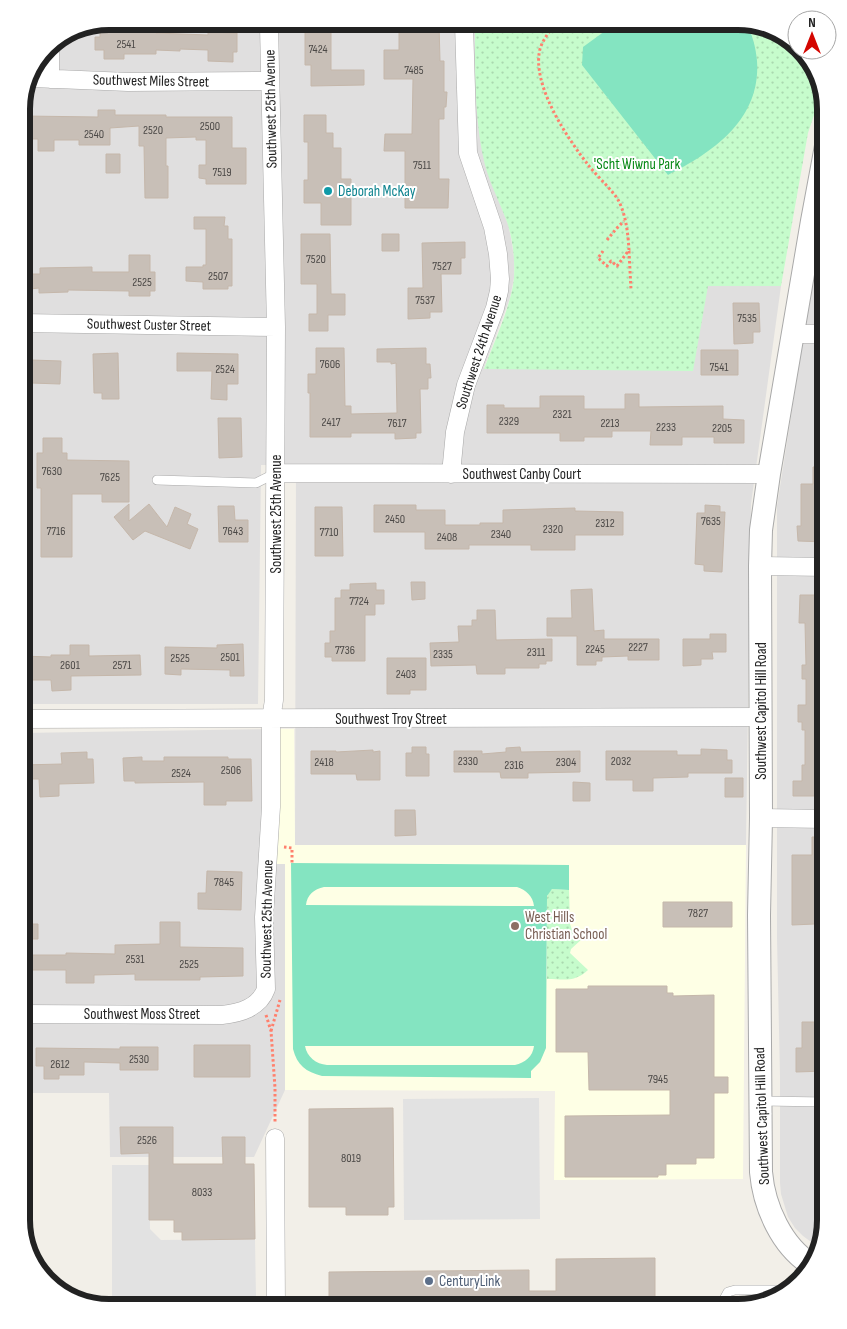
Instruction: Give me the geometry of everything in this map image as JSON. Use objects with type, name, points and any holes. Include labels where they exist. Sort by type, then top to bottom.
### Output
[{"type":"street","name":"Southwest 25th Avenue","points":[[259,1001],[266,989],[264,917],[271,807],[271,719],[274,700],[276,327],[269,30]]},
{"type":"street","name":"Southwest 24th Avenue","points":[[451,474],[455,432],[466,385],[495,308],[500,279],[493,227],[468,153],[464,30]]},
{"type":"street","points":[[41,79],[46,62]]},
{"type":"street","name":"Southwest Miles Street","points":[[41,79],[128,82],[270,81]]},
{"type":"street","name":"Southwest Capitol Hill Road","points":[[806,1261],[794,1250],[775,1221],[765,1196],[761,1172],[759,914],[761,818],[760,566],[762,520],[769,474],[817,194]]},
{"type":"street","name":"Southwest Custer Street","points":[[30,323],[276,327]]},
{"type":"street","points":[[793,334],[817,334]]},
{"type":"street","name":"Southwest Canby Court","points":[[276,473],[769,474]]},
{"type":"street","points":[[760,566],[817,567]]},
{"type":"street","name":"Southwest Troy Street","points":[[30,719],[761,717]]},
{"type":"street","points":[[761,818],[817,818]]},
{"type":"street","name":"Southwest Moss Street","points":[[30,1014],[222,1015],[235,1014],[259,1001]]},
{"type":"street","points":[[275,1138],[276,1299]]},
{"type":"lane","points":[[157,480],[256,483],[276,473]]},
{"type":"lane","points":[[760,1102],[817,1102]]},
{"type":"lane","points":[[724,1299],[728,1292],[735,1290],[775,1290]]},
{"type":"path","points":[[551,30],[540,50],[539,65],[544,89],[568,137],[617,199],[624,221],[629,250],[631,290]]},
{"type":"path","points":[[607,240],[624,221]]},
{"type":"path","points":[[603,251],[598,258],[607,266],[611,261],[618,266],[629,250]]},
{"type":"path","points":[[259,1001],[271,1031],[275,1088],[275,1138]]},
{"type":"shaded area","points":[[109,30],[475,30],[480,136],[485,164],[508,224],[514,257],[514,278],[510,298],[484,368],[708,286],[781,286],[751,504],[746,845],[295,845],[296,465],[261,465],[258,704],[30,704],[30,104],[33,88],[43,65],[53,53],[65,43],[93,32]]},
{"type":"shaded area","points":[[817,259],[817,1220],[813,1243],[795,1228],[788,1217],[781,1194],[777,938],[777,506]]},
{"type":"shaded area","points":[[278,729],[277,864],[285,864],[285,1090],[254,1157],[110,1157],[109,1093],[30,1093],[30,733]]},
{"type":"shaded area","name":"West Hills Christian School","points":[[278,729],[294,729],[295,845],[746,845],[743,1179],[554,1180],[555,1091],[285,1090],[285,864],[277,864]]},
{"type":"shaded area","points":[[539,1098],[540,1219],[404,1220],[403,1099]]},
{"type":"shaded area","points":[[112,1165],[149,1165],[150,1229],[161,1240],[255,1239],[256,1298],[112,1299]]},
{"type":"green space","name":"'Scht Wiwnu Park","points":[[475,30],[743,30],[764,34],[782,43],[787,47],[787,60],[800,60],[809,74],[814,88],[817,107],[808,133],[781,286],[708,286],[693,371],[484,369],[502,324],[509,300],[514,278],[514,264],[509,229],[487,172],[481,148],[476,95]]},
{"type":"green space","points":[[606,30],[749,31],[756,51],[756,82],[751,100],[743,116],[731,131],[702,156],[668,175],[582,65],[583,47]]},
{"type":"green space","points":[[291,863],[569,865],[569,890],[552,889],[547,896],[546,1048],[540,1062],[531,1071],[531,1078],[322,1076],[303,1067],[293,1049]],"holes":[[[324,887],[517,887],[528,894],[534,906],[306,905],[312,893]],[[305,1046],[534,1046],[528,1058],[522,1063],[515,1065],[327,1065],[313,1059]]]},
{"type":"green space","points":[[552,889],[569,890],[570,924],[572,930],[582,939],[571,949],[570,953],[588,970],[573,979],[547,979],[547,898],[548,893]]},
{"type":"building","points":[[109,30],[156,30],[156,33],[208,35],[208,32],[237,33],[237,52],[233,52],[233,62],[208,61],[208,50],[180,49],[180,51],[156,50],[156,54],[124,54],[124,59],[104,59],[104,50],[95,50],[95,37],[100,37],[100,31]]},
{"type":"building","points":[[305,30],[327,30],[327,32],[331,32],[331,70],[364,70],[364,85],[311,86],[311,65],[305,65]]},
{"type":"building","points":[[399,30],[439,30],[440,61],[444,61],[444,92],[447,92],[444,119],[439,119],[439,179],[449,179],[448,208],[405,208],[405,151],[384,151],[385,134],[412,134],[413,79],[384,79],[384,50],[399,50]]},
{"type":"building","points":[[98,110],[115,110],[115,115],[232,117],[232,148],[246,148],[246,184],[206,184],[206,179],[199,178],[199,165],[206,165],[206,140],[196,140],[196,137],[166,138],[168,198],[145,198],[144,146],[139,146],[139,126],[110,128],[110,145],[79,145],[79,140],[54,140],[54,151],[38,151],[38,139],[30,139],[30,116],[98,117]]},
{"type":"building","points":[[304,115],[326,115],[326,133],[333,133],[333,148],[341,148],[341,179],[351,179],[351,225],[321,225],[321,203],[304,203],[304,180],[308,180],[308,142],[304,142]]},
{"type":"building","points":[[106,154],[120,154],[120,173],[106,173]]},
{"type":"building","points":[[194,217],[225,217],[224,226],[228,226],[228,239],[232,239],[232,286],[228,286],[228,289],[203,289],[203,282],[186,281],[186,267],[203,267],[203,265],[206,265],[206,229],[194,229]]},
{"type":"building","points":[[301,234],[330,234],[331,294],[345,294],[345,315],[328,315],[328,331],[309,331],[309,314],[317,314],[317,284],[301,284]]},
{"type":"building","points":[[382,234],[399,234],[399,251],[382,251]]},
{"type":"building","points":[[465,242],[465,258],[461,258],[461,274],[441,274],[442,312],[430,312],[430,318],[408,319],[408,288],[423,288],[422,243]]},
{"type":"building","points":[[129,255],[150,255],[150,272],[155,272],[155,291],[150,291],[150,296],[129,296],[129,291],[68,290],[68,292],[39,293],[39,288],[30,289],[30,274],[40,274],[40,268],[92,267],[92,272],[129,272]]},
{"type":"building","points":[[733,303],[759,303],[760,332],[753,332],[753,343],[734,344]]},
{"type":"building","points":[[316,348],[344,348],[345,406],[351,406],[351,414],[397,413],[396,363],[377,362],[377,349],[426,348],[426,364],[430,364],[431,378],[428,378],[428,389],[420,389],[421,433],[416,433],[416,438],[395,439],[395,433],[351,433],[351,437],[310,437],[308,374],[316,374]]},
{"type":"building","points":[[701,350],[738,350],[738,375],[701,375]]},
{"type":"building","points":[[118,353],[119,399],[102,399],[102,393],[94,393],[93,354]]},
{"type":"building","points":[[177,353],[238,354],[238,384],[227,384],[227,400],[211,399],[212,371],[177,371]]},
{"type":"building","points":[[31,360],[61,361],[60,384],[31,383]]},
{"type":"building","points":[[625,394],[639,394],[639,407],[723,406],[723,419],[744,420],[744,443],[714,443],[714,437],[682,437],[682,445],[650,445],[651,431],[612,431],[612,437],[584,437],[584,441],[560,441],[560,433],[487,433],[487,405],[504,405],[504,408],[540,408],[540,396],[584,396],[584,409],[625,409]]},
{"type":"building","points":[[218,418],[241,418],[242,457],[219,458]]},
{"type":"building","points":[[43,438],[62,438],[62,453],[67,453],[67,460],[129,461],[129,502],[102,502],[102,494],[72,494],[72,557],[41,557],[41,488],[37,488],[37,453],[43,453]]},
{"type":"building","points":[[813,467],[817,467],[817,542],[798,541],[797,526],[801,526],[801,484],[813,484]]},
{"type":"building","points":[[129,504],[129,521],[149,504],[167,527],[175,507],[191,514],[187,524],[198,529],[190,549],[145,531],[133,540],[114,517]]},
{"type":"building","points":[[374,505],[416,505],[416,510],[445,510],[445,525],[503,523],[503,510],[575,508],[575,511],[623,512],[623,535],[575,535],[575,550],[531,550],[531,545],[469,545],[469,549],[425,549],[425,532],[374,532]]},
{"type":"building","points":[[705,505],[720,506],[720,512],[725,512],[722,572],[704,571],[704,565],[695,564],[697,513],[705,513]]},
{"type":"building","points":[[218,506],[234,506],[235,520],[248,520],[248,542],[219,542]]},
{"type":"building","points":[[315,507],[342,507],[343,556],[315,556]]},
{"type":"building","points":[[411,582],[425,582],[425,599],[412,600]]},
{"type":"building","points":[[376,583],[376,590],[384,590],[384,604],[375,604],[375,615],[365,615],[365,661],[332,661],[332,657],[325,657],[325,643],[330,643],[330,631],[335,631],[335,598],[341,598],[341,590],[350,590],[350,584]]},
{"type":"building","points":[[592,589],[594,631],[604,630],[604,639],[659,639],[659,660],[628,660],[628,656],[602,657],[602,661],[596,661],[596,665],[577,665],[577,636],[547,636],[547,618],[572,618],[571,590]]},
{"type":"building","points":[[800,595],[817,595],[817,796],[793,796],[793,781],[802,781],[802,765],[805,765],[805,730],[802,730],[802,722],[798,722],[798,705],[806,705],[806,679],[802,679],[802,665],[806,665],[805,623],[799,623]]},
{"type":"building","points":[[477,610],[495,610],[496,640],[552,639],[552,661],[546,661],[546,664],[539,664],[539,668],[505,668],[505,674],[477,674],[476,665],[431,666],[430,643],[459,642],[458,626],[472,626],[472,620],[477,620]]},
{"type":"building","points":[[710,634],[726,634],[726,652],[712,652],[713,659],[701,659],[701,665],[683,666],[683,639],[710,639]]},
{"type":"building","points":[[243,644],[244,676],[230,676],[230,670],[181,669],[181,675],[165,674],[165,647],[217,648],[217,645]]},
{"type":"building","points":[[70,645],[89,645],[89,656],[140,655],[141,675],[71,676],[71,690],[52,691],[51,680],[30,680],[30,656],[70,655]]},
{"type":"building","points":[[387,658],[426,658],[426,690],[410,690],[410,694],[387,694]]},
{"type":"building","points":[[412,747],[426,747],[426,754],[429,754],[429,776],[406,776],[406,753],[412,753]]},
{"type":"building","points":[[520,747],[521,752],[580,751],[580,772],[528,773],[528,778],[501,778],[500,772],[454,772],[454,751],[482,751],[482,754],[506,752],[506,748]]},
{"type":"building","points":[[701,749],[727,750],[727,760],[732,760],[732,773],[688,773],[688,777],[653,778],[653,791],[633,791],[633,780],[606,780],[606,751],[677,751],[677,755],[701,755]]},
{"type":"building","points":[[373,750],[373,752],[380,751],[380,780],[357,780],[356,774],[311,774],[311,751]]},
{"type":"building","points":[[87,752],[87,759],[93,759],[94,783],[59,784],[59,796],[40,797],[39,779],[30,779],[30,765],[62,764],[61,753]]},
{"type":"building","points":[[142,757],[142,761],[164,761],[164,757],[251,759],[252,801],[226,801],[226,805],[204,805],[204,782],[135,783],[135,781],[124,781],[123,758]]},
{"type":"building","points":[[725,778],[743,778],[743,797],[725,797]]},
{"type":"building","points":[[573,782],[590,783],[590,801],[573,801]]},
{"type":"building","points":[[395,810],[415,810],[416,835],[395,836]]},
{"type":"building","points":[[812,837],[817,837],[815,924],[792,925],[792,855],[812,855]]},
{"type":"building","points":[[207,871],[242,872],[241,910],[198,909],[198,893],[206,893]]},
{"type":"building","points":[[663,902],[732,902],[732,927],[663,927]]},
{"type":"building","points":[[160,922],[180,922],[180,947],[243,948],[243,976],[200,977],[200,980],[135,980],[135,974],[94,975],[94,983],[66,983],[66,970],[30,970],[31,955],[66,955],[66,953],[115,954],[115,945],[160,944]]},
{"type":"building","points":[[30,924],[38,924],[38,939],[30,939]]},
{"type":"building","points":[[588,986],[667,986],[667,993],[673,993],[673,996],[714,995],[714,1077],[728,1077],[728,1093],[714,1093],[714,1158],[696,1158],[696,1164],[666,1164],[666,1175],[658,1175],[658,1177],[565,1177],[565,1116],[670,1115],[670,1090],[589,1090],[588,1052],[556,1052],[556,989],[588,989]]},
{"type":"building","points":[[802,1022],[817,1022],[817,1071],[796,1072],[796,1048],[802,1048]]},
{"type":"building","points":[[194,1045],[250,1045],[250,1077],[194,1077]]},
{"type":"building","points":[[120,1047],[158,1047],[158,1070],[120,1070],[120,1063],[84,1062],[84,1075],[59,1075],[59,1079],[44,1079],[44,1066],[36,1066],[36,1048],[120,1049]]},
{"type":"building","points":[[393,1108],[394,1207],[388,1207],[388,1215],[346,1215],[346,1207],[309,1207],[309,1109]]},
{"type":"building","points":[[120,1127],[173,1127],[173,1164],[223,1164],[222,1137],[245,1137],[245,1164],[254,1164],[255,1239],[182,1240],[182,1232],[174,1232],[174,1220],[149,1220],[149,1153],[121,1154]]},
{"type":"building","name":"CenturyLink","points":[[655,1258],[655,1299],[329,1299],[329,1272],[529,1270],[529,1291],[556,1291],[556,1259]]},
{"type":"place","name":"Deborah McKay","points":[[328,191]]},
{"type":"place","name":"West Hills Christian School","points":[[515,926]]},
{"type":"place","name":"CenturyLink","points":[[429,1281]]}]
